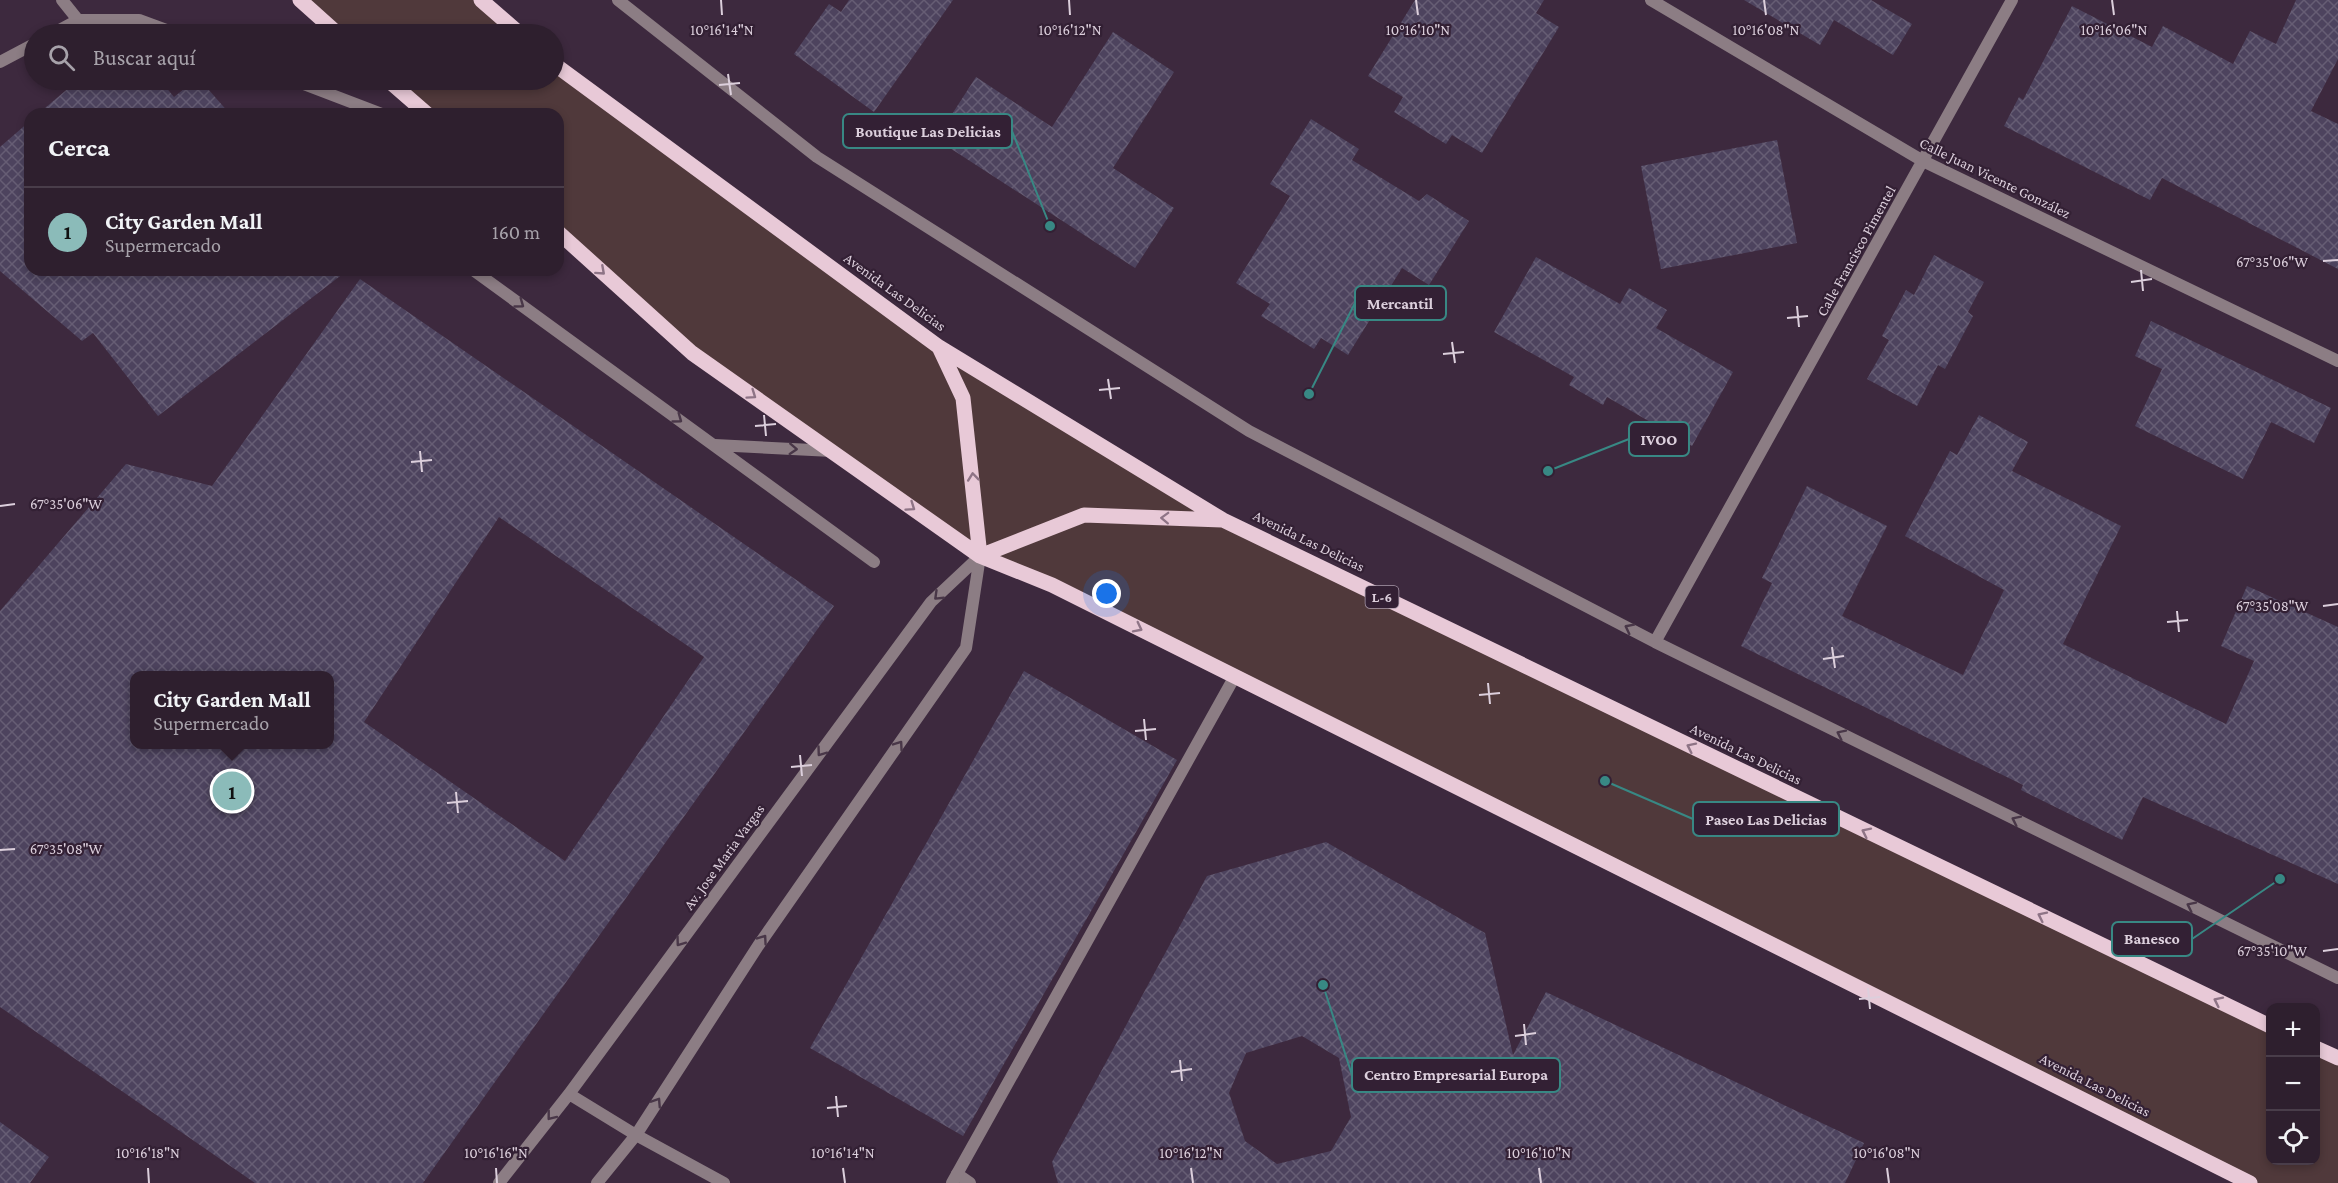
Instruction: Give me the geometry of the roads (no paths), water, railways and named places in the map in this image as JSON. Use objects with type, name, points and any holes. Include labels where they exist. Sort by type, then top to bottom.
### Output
[{"type":"main road","points":[[300,0],[327,24]]},
{"type":"main road","points":[[481,0],[509,24]]},
{"type":"main road","name":"Avenida Las Delicias","points":[[564,71],[939,347],[1223,520],[2266,1024]]},
{"type":"main road","points":[[399,90],[420,108]]},
{"type":"main road","name":"Avenida Las Delicias","points":[[564,237],[692,353],[980,556],[1052,585],[2250,1183]]},
{"type":"main road","points":[[939,347],[963,398],[980,556],[1084,515],[1223,520]]},
{"type":"main road","points":[[2320,1050],[2338,1058]]},
{"type":"street","points":[[62,0],[78,20]]},
{"type":"street","points":[[618,0],[817,157],[1249,431],[1655,642],[2338,978]]},
{"type":"street","name":"Calle Juan Vicente González","points":[[1651,0],[1923,161],[2338,361]]},
{"type":"street","name":"Calle Francisco Pimentel","points":[[1655,642],[2012,0]]},
{"type":"street","points":[[71,24],[78,20],[139,20],[150,24]]},
{"type":"street","points":[[0,62],[24,49]]},
{"type":"street","points":[[319,90],[366,108]]},
{"type":"street","points":[[481,276],[874,562]]},
{"type":"street","points":[[714,445],[832,451]]},
{"type":"street","points":[[597,1183],[636,1135],[758,946],[966,648],[980,556]]},
{"type":"street","name":"Av. Jose Maria Vargas","points":[[499,1183],[569,1094],[931,603],[980,556]]},
{"type":"street","points":[[970,1183],[954,1179],[1235,676]]},
{"type":"street","points":[[569,1094],[636,1135],[724,1183]]},
{"type":"place","name":"Boutique Las Delicias","points":[[1050,226]]},
{"type":"place","name":"Mercantil","points":[[1309,394]]},
{"type":"place","name":"IVOO","points":[[1548,471]]},
{"type":"place","name":"Paseo Las Delicias","points":[[1605,781]]},
{"type":"place","name":"City Garden Mall","points":[[232,791]]},
{"type":"place","name":"Banesco","points":[[2280,879]]},
{"type":"place","name":"Centro Empresarial Europa","points":[[1323,985]]}]
